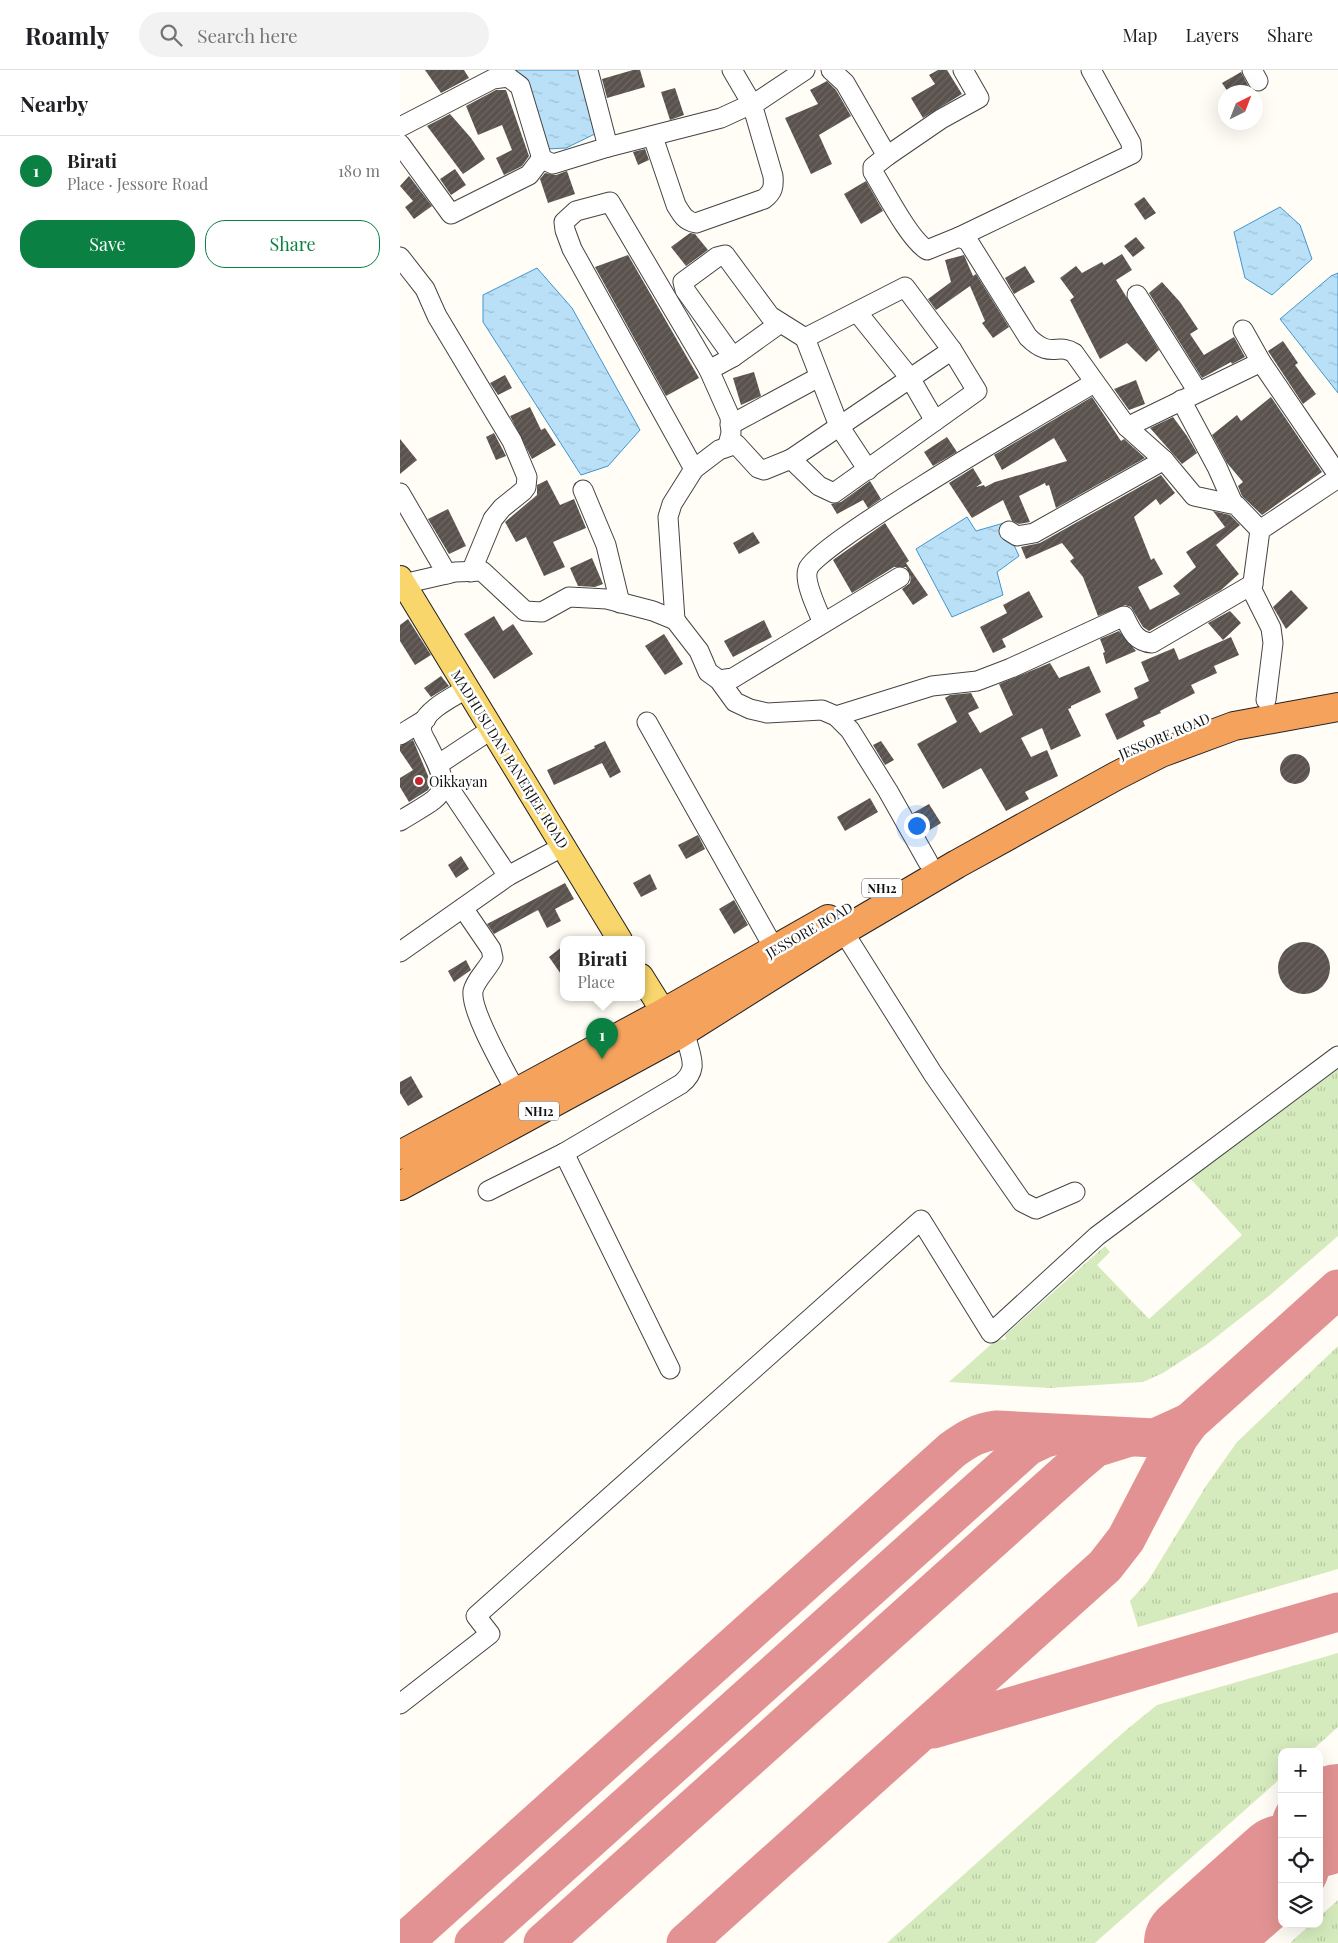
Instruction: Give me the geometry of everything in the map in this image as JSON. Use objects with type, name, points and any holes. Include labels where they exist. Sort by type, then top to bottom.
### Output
[{"type":"highway","name":"JESSORE ROAD","points":[[400,1155],[775,950],[1100,763],[1149,739],[1191,722],[1266,700],[1338,687]]},
{"type":"highway","name":"NH12","points":[[400,1186],[678,1035],[843,931],[957,864],[1161,753],[1234,726],[1338,707]]},
{"type":"main road","name":"MADHUSUDAN BANERJEE ROAD","points":[[402,581],[618,936]]},
{"type":"main road","points":[[645,983],[678,1035]]},
{"type":"street","points":[[588,70],[608,147]]},
{"type":"street","points":[[653,137],[676,205],[682,215],[689,221],[696,223],[764,199],[773,191],[773,176],[752,104],[732,70]]},
{"type":"street","points":[[400,127],[493,79],[512,75],[520,86],[542,158],[547,163],[553,164],[608,147],[653,137],[721,118],[752,104],[805,70]]},
{"type":"street","points":[[831,70],[845,83],[887,156]]},
{"type":"street","points":[[962,70],[979,98],[941,119],[873,166],[873,172],[909,230],[927,250],[934,249],[952,238],[958,237],[1132,154],[1130,143],[1091,70]]},
{"type":"street","points":[[400,144],[451,214],[529,175],[542,158]]},
{"type":"street","points":[[691,474],[564,230],[564,222],[576,211],[610,202],[708,370],[730,417],[728,445]]},
{"type":"street","points":[[958,237],[964,238],[974,248],[1028,337],[1038,347],[1046,351],[1069,350],[1079,358],[1094,383],[1127,427],[1164,460],[1194,496],[1203,500],[1233,503]]},
{"type":"street","points":[[733,357],[685,290],[683,282],[717,257],[725,255],[770,316],[779,324],[789,326],[805,338],[839,426],[868,470]]},
{"type":"street","points":[[400,257],[425,289],[437,316],[512,441],[527,477],[526,487],[523,491],[502,508],[493,519],[471,572]]},
{"type":"street","points":[[791,459],[819,486],[834,493],[977,391],[952,350],[905,287],[805,338]]},
{"type":"street","points":[[1137,295],[1198,392]]},
{"type":"street","points":[[857,312],[910,378],[935,422]]},
{"type":"street","points":[[708,370],[733,357],[779,324]]},
{"type":"street","points":[[1243,330],[1261,362],[1338,477],[1260,530],[1252,590],[1271,628],[1273,644],[1266,700]]},
{"type":"street","points":[[928,862],[888,791],[850,730],[836,716],[822,710],[768,713],[750,709],[735,702],[718,680],[708,672],[699,651],[675,620],[668,517],[672,504],[691,474],[728,445],[736,444],[758,468],[764,470],[791,459],[952,350]]},
{"type":"street","points":[[1127,427],[1261,362]]},
{"type":"street","points":[[730,425],[819,377]]},
{"type":"street","points":[[823,623],[808,582],[808,569],[815,559],[830,546],[894,504],[1094,383]]},
{"type":"street","points":[[1181,400],[1217,467],[1233,503],[1260,530]]},
{"type":"street","points":[[1009,530],[1018,536],[1034,533],[1164,460]]},
{"type":"street","points":[[583,490],[610,560],[620,603]]},
{"type":"street","points":[[400,493],[447,574]]},
{"type":"street","points":[[402,581],[482,571],[525,611],[542,612],[569,597],[607,599],[675,620]]},
{"type":"street","points":[[718,680],[733,678],[900,577]]},
{"type":"street","points":[[836,716],[932,686],[977,681],[1011,668],[1124,616],[1134,635],[1142,642],[1152,643],[1252,584]]},
{"type":"street","points":[[466,689],[432,711],[426,719],[422,732],[439,764],[444,782],[508,876]]},
{"type":"street","points":[[400,735],[426,719]]},
{"type":"street","points":[[647,722],[775,950]]},
{"type":"street","points":[[439,764],[492,729]]},
{"type":"street","points":[[400,821],[438,796],[443,790],[444,782]]},
{"type":"street","points":[[400,952],[508,876],[564,846]]},
{"type":"street","points":[[463,908],[491,949],[493,958],[473,990],[473,1001],[478,1017],[516,1092]]},
{"type":"street","points":[[843,931],[933,1074],[1022,1202],[1036,1209],[1075,1192]]},
{"type":"street","points":[[488,1191],[564,1153],[688,1079],[691,1075],[693,1064],[687,1041],[678,1035]]},
{"type":"street","points":[[400,1704],[490,1634],[476,1616],[921,1220],[991,1333],[1097,1236],[1338,1056]]},
{"type":"street","points":[[564,1153],[670,1369]]},
{"type":"green space","points":[[1338,1067],[1338,1236],[1270,1295],[1206,1345],[1163,1373],[1143,1382],[1049,1388],[949,1382],[997,1339],[1006,1340],[1005,1335],[1105,1246],[1110,1252],[1097,1265],[1149,1319],[1242,1235],[1188,1176]]},
{"type":"green space","points":[[1338,1346],[1338,1569],[1138,1627],[1130,1601],[1148,1581],[1206,1486],[1237,1442]]},
{"type":"green space","points":[[1338,1653],[1338,1727],[1314,1748],[1278,1748],[1278,1781],[1095,1943],[887,1943],[1125,1731],[1157,1705]]},
{"type":"green space","points":[[1338,1900],[1338,1943],[1290,1943],[1307,1928],[1323,1928],[1323,1913]]},
{"type":"water","points":[[516,70],[589,70],[603,130],[566,148],[547,149],[521,91]]},
{"type":"water","points":[[1280,207],[1300,225],[1312,259],[1272,295],[1245,278],[1234,232]]},
{"type":"water","points":[[537,268],[572,308],[640,430],[608,466],[581,475],[483,322],[483,295]]},
{"type":"water","points":[[1338,273],[1338,393],[1280,319],[1331,276]]},
{"type":"water","points":[[967,517],[976,531],[1004,523],[1019,556],[997,572],[1003,595],[952,617],[916,549]]},
{"type":"building","points":[[425,70],[464,70],[469,78],[441,93]]},
{"type":"building","points":[[633,70],[640,70],[645,87],[607,98],[602,79]]},
{"type":"building","points":[[938,70],[947,70],[962,94],[923,118],[911,98],[935,84],[929,75]]},
{"type":"building","points":[[1241,72],[1248,85],[1223,85],[1222,83]]},
{"type":"building","points":[[827,81],[836,90],[851,116],[819,135],[832,164],[811,174],[785,118],[818,104],[810,90]]},
{"type":"building","points":[[675,88],[684,115],[670,120],[661,92]]},
{"type":"building","points":[[496,90],[506,90],[529,156],[522,166],[504,175],[496,158],[512,150],[502,125],[478,135],[466,106]]},
{"type":"building","points":[[450,114],[471,138],[485,159],[463,174],[427,126]]},
{"type":"building","points":[[645,149],[649,160],[638,165],[633,152]]},
{"type":"building","points":[[455,169],[466,185],[451,195],[440,179]]},
{"type":"building","points":[[567,171],[575,194],[548,203],[540,179],[545,173],[556,175]]},
{"type":"building","points":[[409,176],[432,206],[414,219],[405,207],[413,201],[400,186]]},
{"type":"building","points":[[866,181],[883,211],[861,224],[844,194]]},
{"type":"building","points":[[1144,197],[1156,213],[1145,220],[1134,204]]},
{"type":"building","points":[[690,233],[695,234],[708,250],[686,266],[671,247]]},
{"type":"building","points":[[1136,237],[1145,248],[1133,257],[1124,246]]},
{"type":"building","points":[[1122,254],[1132,270],[1116,280],[1159,350],[1146,362],[1127,343],[1100,359],[1070,300],[1074,297],[1060,278],[1076,266],[1082,273],[1102,262],[1104,265]]},
{"type":"building","points":[[628,255],[699,378],[666,396],[595,267]]},
{"type":"building","points":[[964,255],[973,276],[976,274],[1009,327],[993,338],[982,323],[985,321],[970,286],[936,310],[928,299],[951,282],[945,260]]},
{"type":"building","points":[[1025,266],[1035,282],[1014,294],[1005,278]]},
{"type":"building","points":[[1162,282],[1180,302],[1198,329],[1190,334],[1204,355],[1234,337],[1245,357],[1232,364],[1231,362],[1202,378],[1149,293]]},
{"type":"building","points":[[1283,341],[1298,363],[1295,365],[1316,394],[1303,404],[1268,351]]},
{"type":"building","points":[[754,372],[761,396],[741,405],[733,378]]},
{"type":"building","points":[[505,375],[512,388],[498,395],[490,383]]},
{"type":"building","points":[[1136,380],[1145,404],[1129,410],[1114,389]]},
{"type":"building","points":[[1092,397],[1121,441],[1124,439],[1145,458],[1056,508],[1049,485],[1046,486],[1045,483],[1019,496],[1030,522],[1019,524],[1012,521],[1003,500],[972,518],[949,483],[973,468],[982,483],[976,487],[984,485],[985,487],[995,482],[1067,461],[1054,438],[1002,470],[994,455]]},
{"type":"building","points":[[1271,397],[1322,472],[1262,515],[1242,496],[1238,486],[1243,482],[1227,463],[1212,435],[1237,415],[1241,421]]},
{"type":"building","points":[[530,407],[541,430],[545,428],[556,445],[532,459],[510,416]]},
{"type":"building","points":[[1173,417],[1197,453],[1182,464],[1150,428]]},
{"type":"building","points":[[494,433],[506,456],[496,460],[486,437]]},
{"type":"building","points":[[947,437],[957,452],[933,466],[924,452]]},
{"type":"building","points":[[400,439],[417,460],[400,474]]},
{"type":"building","points":[[1161,475],[1175,493],[1160,505],[1156,499],[1134,517],[1151,560],[1154,558],[1163,574],[1138,587],[1150,610],[1180,594],[1173,586],[1196,567],[1186,552],[1225,527],[1213,511],[1230,515],[1240,525],[1216,545],[1239,574],[1221,590],[1149,631],[1143,627],[1131,607],[1125,605],[1098,616],[1083,577],[1070,561],[1074,558],[1062,543],[1026,559],[1021,547],[1040,543]]},
{"type":"building","points":[[547,480],[560,505],[574,499],[586,528],[553,542],[565,567],[544,576],[526,537],[516,542],[505,522],[537,495],[537,485]]},
{"type":"building","points":[[870,481],[881,499],[868,508],[863,500],[837,514],[831,504],[841,502]]},
{"type":"building","points":[[448,509],[466,546],[449,554],[428,519]]},
{"type":"building","points":[[885,523],[909,561],[906,563],[928,595],[913,605],[902,589],[910,583],[911,577],[906,567],[894,567],[852,593],[833,560]]},
{"type":"building","points":[[753,532],[760,543],[739,554],[733,543]]},
{"type":"building","points":[[592,558],[603,584],[595,587],[578,586],[570,568]]},
{"type":"building","points":[[1291,590],[1308,608],[1286,629],[1273,607]]},
{"type":"building","points":[[1029,591],[1043,617],[1002,639],[1006,647],[993,653],[980,627],[1007,613],[1003,605]]},
{"type":"building","points":[[1230,611],[1241,623],[1223,640],[1208,623]]},
{"type":"building","points":[[494,616],[503,631],[513,624],[533,654],[494,679],[464,634]]},
{"type":"building","points":[[408,619],[431,655],[415,665],[400,641],[400,625]]},
{"type":"building","points":[[764,620],[772,637],[733,657],[724,641]]},
{"type":"building","points":[[1119,631],[1136,651],[1106,664],[1103,653],[1105,652],[1100,639]]},
{"type":"building","points":[[664,634],[683,664],[665,675],[645,646]]},
{"type":"building","points":[[1231,637],[1239,655],[1214,666],[1217,673],[1191,685],[1195,693],[1143,721],[1145,726],[1117,740],[1105,714],[1138,698],[1134,688],[1149,681],[1141,662],[1174,648],[1179,660]]},
{"type":"building","points":[[1050,663],[1059,678],[1089,666],[1101,692],[1068,709],[1081,736],[1051,750],[1042,728],[1021,738],[1031,757],[1047,750],[1058,776],[1025,792],[1029,799],[1006,811],[981,768],[943,789],[917,744],[957,722],[945,698],[950,695],[971,693],[979,708],[968,713],[980,733],[1013,715],[999,684]]},
{"type":"building","points":[[441,676],[449,686],[431,697],[424,688]]},
{"type":"building","name":"Oikkayan","points":[[413,740],[431,783],[428,790],[409,802],[400,787],[400,778],[413,770],[400,751],[400,746]]},
{"type":"building","points":[[605,741],[621,772],[610,778],[602,763],[554,785],[547,770],[595,748],[594,746]]},
{"type":"building","points":[[881,741],[894,760],[885,765],[873,745]]},
{"type":"building","points":[[1295,754],[1301,755],[1309,763],[1309,775],[1301,783],[1295,784],[1289,783],[1281,775],[1280,769],[1281,763],[1289,755]]},
{"type":"building","points":[[870,798],[878,812],[845,831],[837,817]]},
{"type":"building","points":[[929,804],[941,823],[925,833],[913,813]]},
{"type":"building","points":[[698,835],[705,849],[686,859],[678,845]]},
{"type":"building","points":[[461,856],[469,869],[456,878],[448,865]]},
{"type":"building","points":[[650,874],[657,889],[641,897],[633,883]]},
{"type":"building","points":[[565,883],[574,899],[555,909],[561,921],[547,928],[538,910],[494,934],[487,924]]},
{"type":"building","points":[[734,900],[748,925],[734,934],[719,909]]},
{"type":"building","points":[[1299,942],[1309,942],[1323,949],[1330,963],[1330,973],[1323,987],[1309,994],[1299,994],[1289,990],[1282,983],[1278,973],[1278,963],[1282,953],[1289,946]]},
{"type":"building","points":[[560,948],[560,973],[549,957]]},
{"type":"building","points":[[466,960],[471,970],[454,982],[448,971]]},
{"type":"building","points":[[411,1076],[423,1097],[408,1106],[400,1093],[400,1082]]},
{"type":"taxiway","points":[[686,1943],[1105,1566],[1126,1539],[1179,1437],[1190,1422],[1338,1289]]},
{"type":"taxiway","points":[[403,1943],[952,1450],[979,1434],[997,1430],[1155,1438],[1190,1422]]},
{"type":"taxiway","points":[[474,1943],[1028,1446],[1045,1438],[1061,1434]]},
{"type":"taxiway","points":[[543,1943],[1075,1465],[1095,1448],[1127,1438]]},
{"type":"taxiway","points":[[933,1729],[1338,1612]]},
{"type":"runway","points":[[1323,1825],[1338,1812]]},
{"type":"runway","points":[[1192,1943],[1278,1867]]},
{"type":"place","name":"Oikkayan","points":[[419,781]]},
{"type":"place","name":"Birati","points":[[602,1059]]}]
